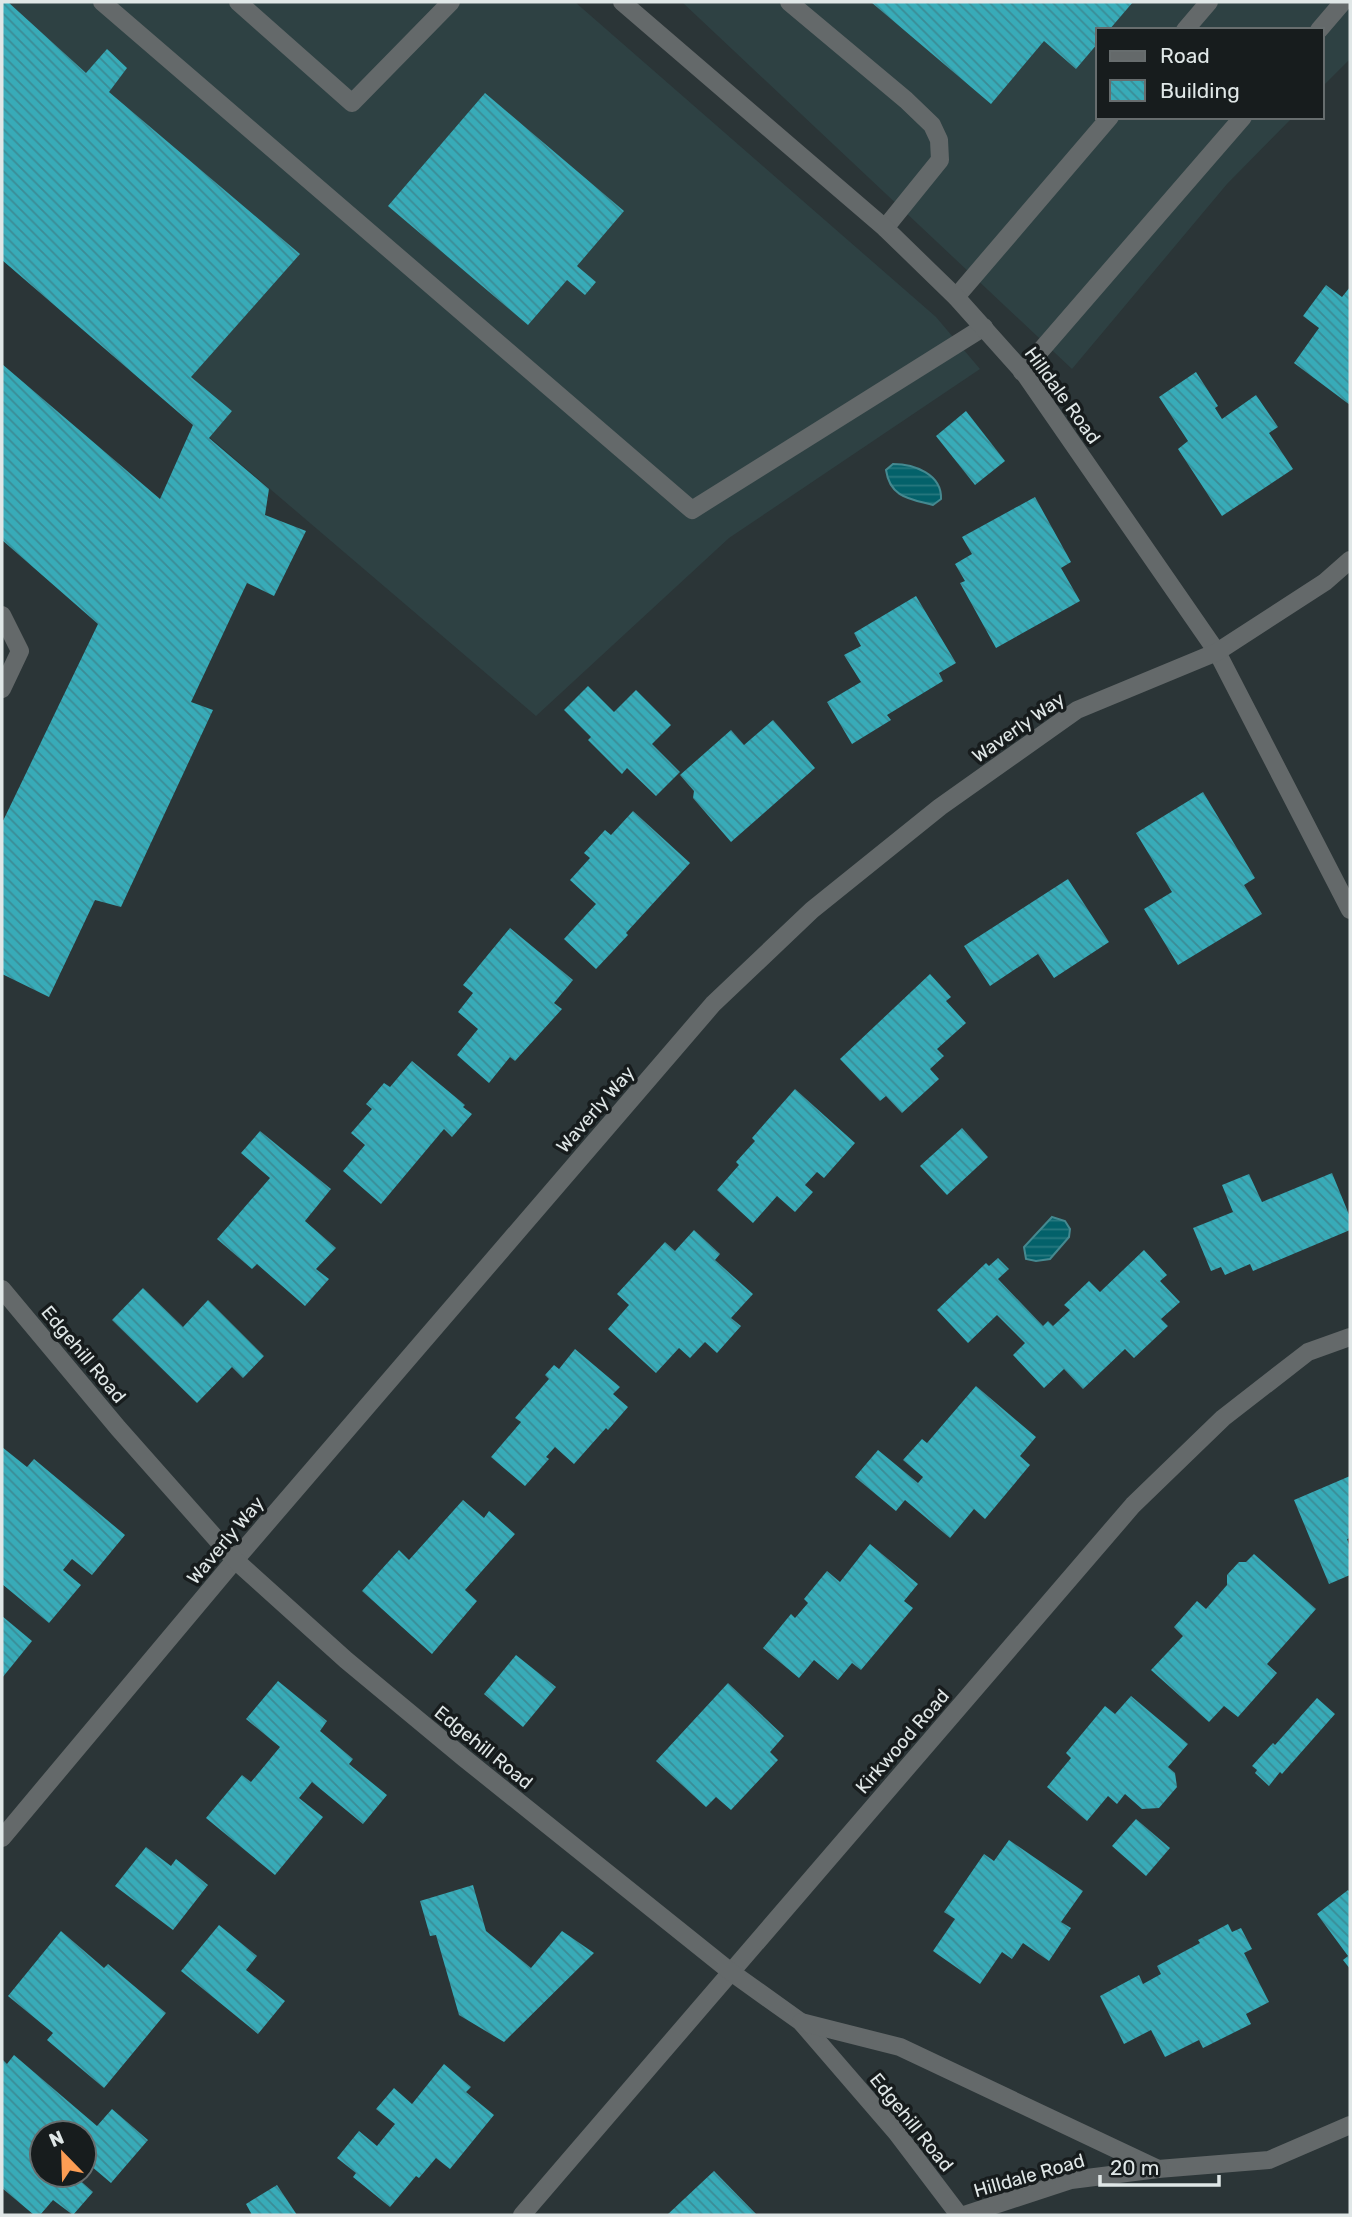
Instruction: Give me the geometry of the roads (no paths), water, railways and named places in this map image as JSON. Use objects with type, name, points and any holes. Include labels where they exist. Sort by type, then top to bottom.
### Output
[{"type":"street","points":[[103,2],[692,510],[984,327]]},
{"type":"street","points":[[238,2],[352,103],[452,2]]},
{"type":"street","points":[[789,2],[906,100],[932,125],[939,140],[940,160],[885,228]]},
{"type":"street","points":[[1187,28],[1209,2]]},
{"type":"street","points":[[1321,28],[1343,2]]},
{"type":"street","name":"Hilldale Road","points":[[630,4],[885,228],[956,297],[1022,372],[1217,652],[1350,911]]},
{"type":"street","points":[[956,297],[1108,119]]},
{"type":"street","points":[[1022,372],[1241,119]]},
{"type":"street","name":"Waverly Way","points":[[2,1838],[235,1560],[713,1004],[812,910],[940,807],[1077,710],[1217,652],[1325,582],[1350,560]]},
{"type":"street","points":[[2,615],[20,650],[2,689]]},
{"type":"street","name":"Edgehill Road","points":[[2,1289],[118,1428],[235,1560],[346,1660],[464,1758],[731,1972],[801,2022],[896,2132],[962,2215]]},
{"type":"street","name":"Kirkwood Road","points":[[522,2215],[1133,1505],[1223,1418],[1308,1352],[1350,1337]]},
{"type":"street","points":[[801,2022],[900,2047],[1158,2169]]},
{"type":"street","name":"Hilldale Road","points":[[962,2215],[1071,2180],[1158,2169],[1269,2160],[1350,2125]]},
{"type":"water","points":[[893,464],[918,468],[932,477],[940,490],[941,499],[933,505],[910,499],[897,492],[888,479],[886,470]]},
{"type":"water","points":[[1052,1217],[1065,1221],[1070,1229],[1069,1237],[1050,1259],[1026,1259],[1024,1247]]}]
